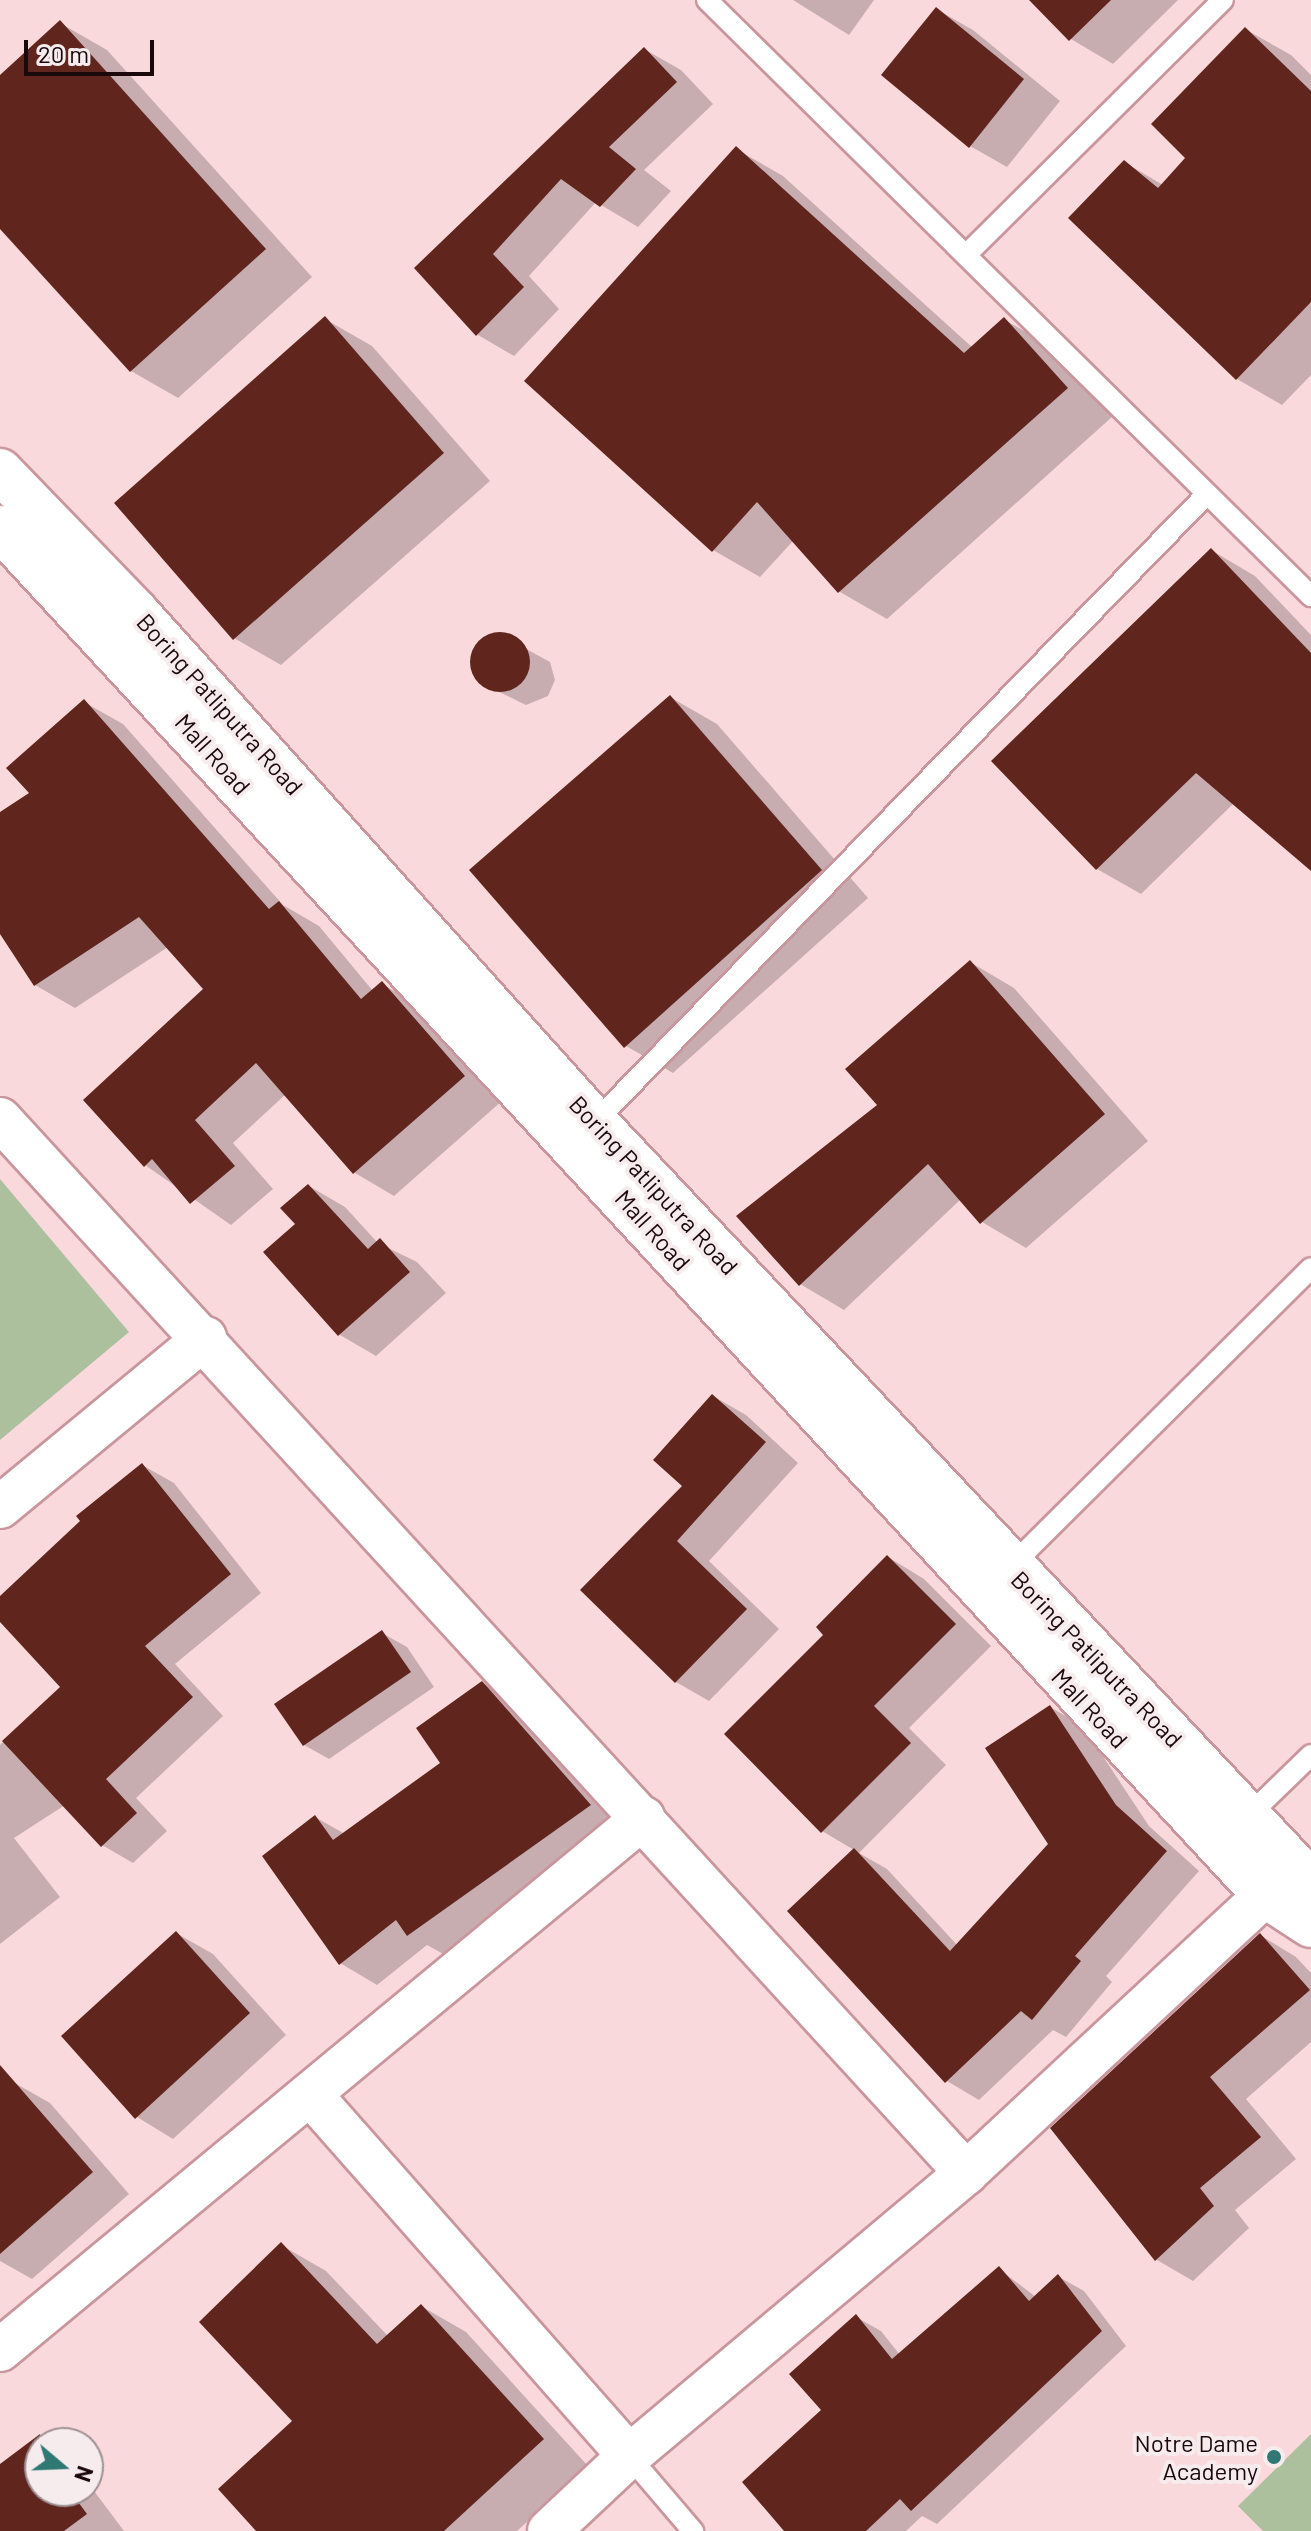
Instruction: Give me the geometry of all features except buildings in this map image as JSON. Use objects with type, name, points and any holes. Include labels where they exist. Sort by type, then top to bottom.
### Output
[{"type":"street","name":"Boring Patliputra Road","points":[[0,471],[121,625]]},
{"type":"street","name":"Mall Road","points":[[0,528],[121,625],[997,1580],[1234,1831],[1291,1886],[1311,1925]]},
{"type":"street","points":[[0,1119],[205,1338],[966,2173]]},
{"type":"street","points":[[0,1507],[205,1338]]},
{"type":"street","points":[[0,2350],[643,1818]]},
{"type":"street","points":[[549,2531],[629,2456],[966,2173],[1291,1886]]},
{"type":"street","points":[[310,2094],[629,2456]]},
{"type":"lane","points":[[707,0],[1311,596]]},
{"type":"lane","points":[[966,255],[1223,0]]},
{"type":"lane","points":[[584,1132],[1207,494]]},
{"type":"lane","points":[[997,1580],[1311,1268]]},
{"type":"lane","points":[[1234,1831],[1311,1755]]},
{"type":"lane","points":[[629,2456],[693,2531]]},
{"type":"green space","points":[[0,1179],[129,1332],[0,1440]]},
{"type":"green space","points":[[1311,2434],[1311,2531],[1263,2531],[1238,2506]]},
{"type":"place","name":"Notre Dame Academy","points":[[1274,2457]]}]
